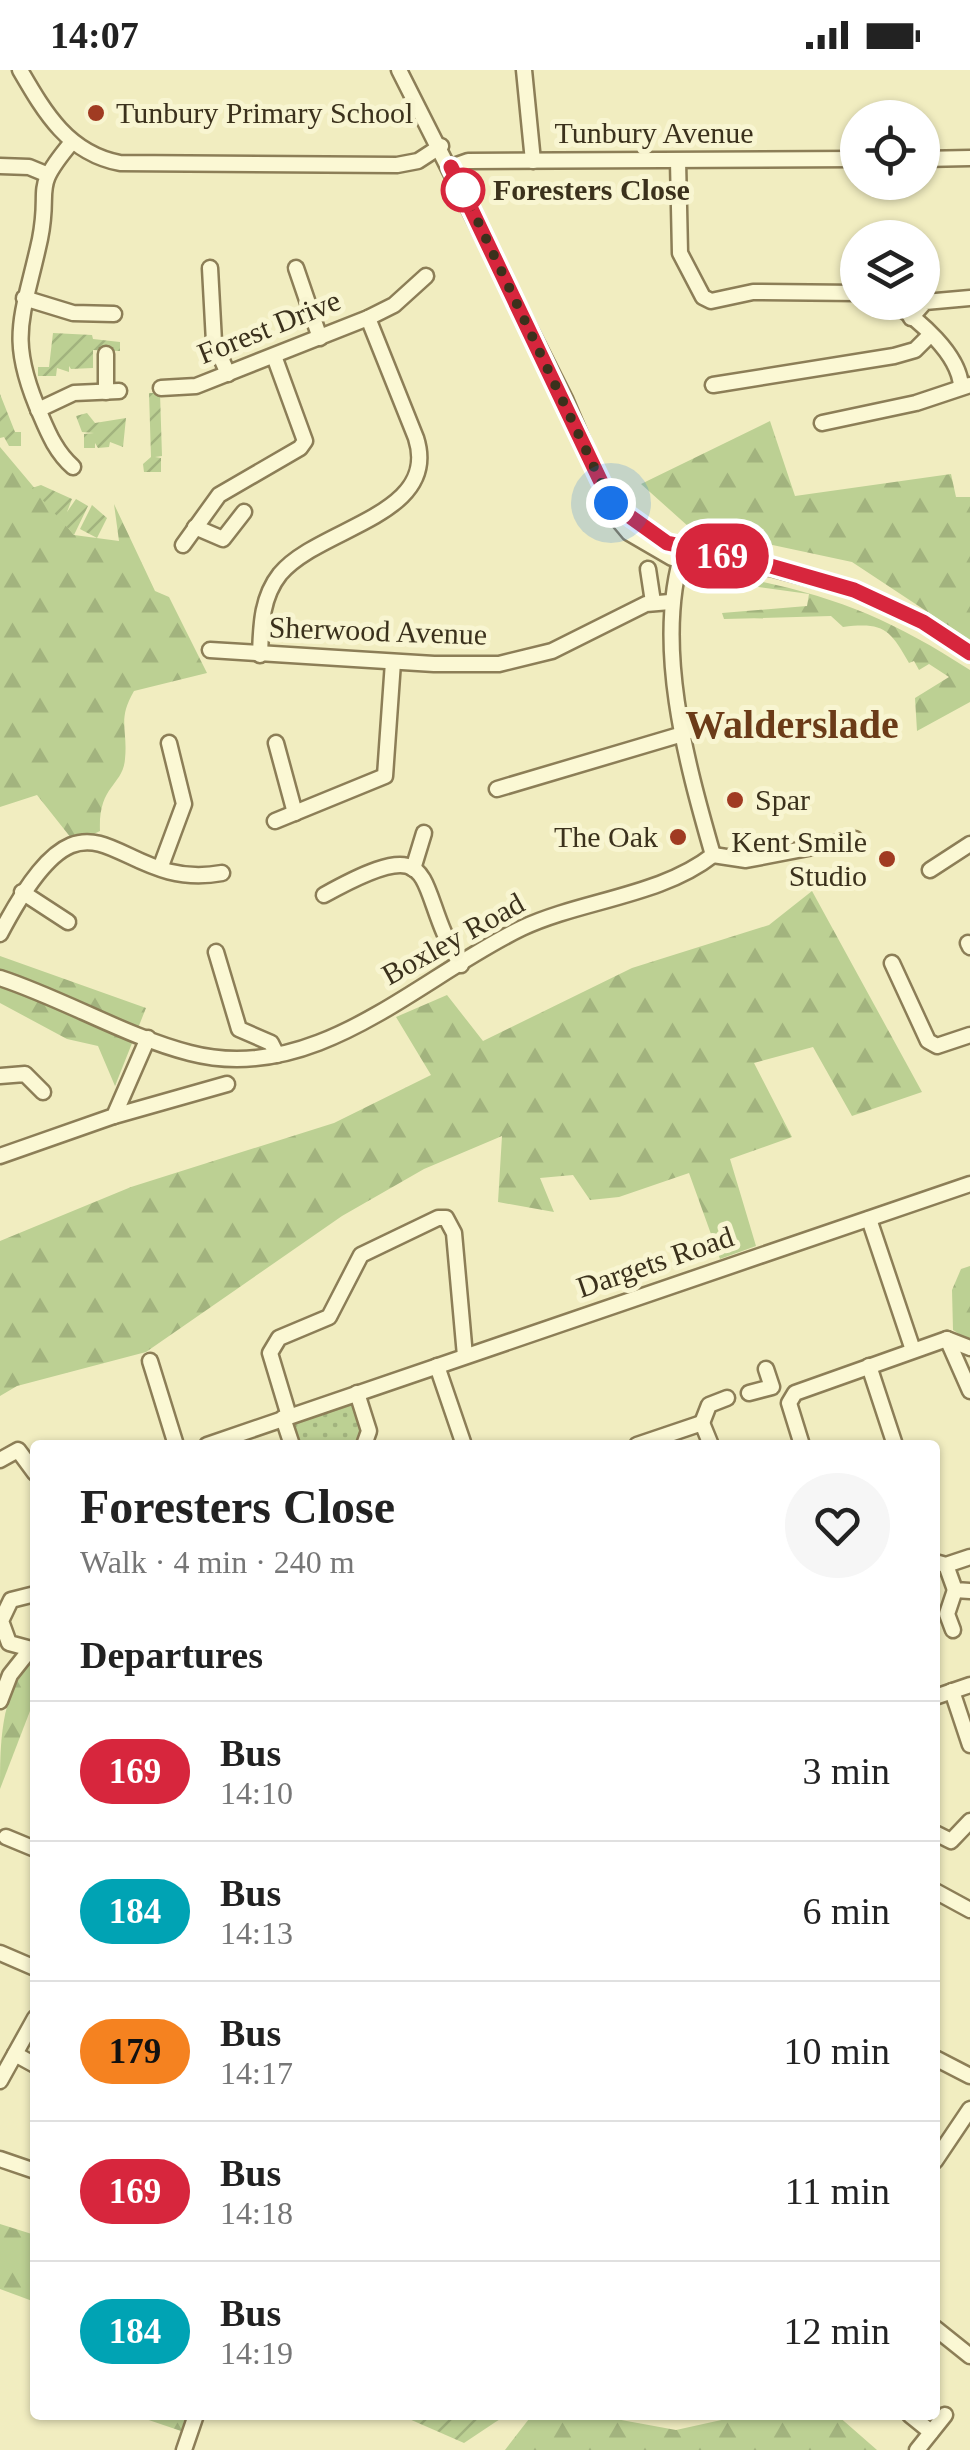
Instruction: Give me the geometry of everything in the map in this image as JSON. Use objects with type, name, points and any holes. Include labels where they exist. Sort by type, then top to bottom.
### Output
[{"type":"street","points":[[20,70],[54,125],[72,142],[111,161],[189,166],[406,164],[441,146]]},
{"type":"street","points":[[399,70],[441,146],[611,503],[647,533],[682,554],[771,568],[854,590],[923,622],[970,653]]},
{"type":"street","points":[[524,70],[533,161]]},
{"type":"street","points":[[72,142],[46,174],[40,235],[24,298],[18,348],[54,445],[73,468]]},
{"type":"street","points":[[940,159],[970,158]]},
{"type":"street","name":"Tunbury Avenue","points":[[451,167],[468,161],[840,160]]},
{"type":"street","points":[[678,161],[680,254],[697,290],[712,301],[752,292],[840,294]]},
{"type":"street","points":[[0,166],[28,167],[46,174]]},
{"type":"street","points":[[210,268],[214,342],[228,374]]},
{"type":"street","points":[[296,268],[320,338]]},
{"type":"street","name":"Forest Drive","points":[[162,388],[196,386],[368,318],[394,306],[426,276]]},
{"type":"street","points":[[24,298],[86,315],[114,314]]},
{"type":"street","points":[[940,301],[970,298]]},
{"type":"street","points":[[260,656],[263,612],[282,572],[304,554],[398,501],[420,473],[422,455],[368,318]]},
{"type":"street","points":[[822,423],[916,402],[966,385],[952,354],[912,320]]},
{"type":"street","points":[[713,384],[894,356],[915,350],[929,336]]},
{"type":"street","points":[[0,350],[18,348]]},
{"type":"street","points":[[38,410],[74,393],[113,391],[106,354]]},
{"type":"street","points":[[183,546],[220,495],[300,448],[305,441],[274,356]]},
{"type":"street","points":[[196,526],[217,540],[223,539],[244,512]]},
{"type":"street","points":[[682,554],[670,602],[669,635],[713,855],[746,860],[855,839]]},
{"type":"street","points":[[648,569],[652,602]]},
{"type":"street","name":"Sherwood Avenue","points":[[210,650],[476,666],[524,660],[652,602],[670,602]]},
{"type":"street","points":[[275,821],[385,776],[393,662]]},
{"type":"street","points":[[497,789],[686,733]]},
{"type":"street","points":[[161,866],[184,804],[169,743]]},
{"type":"street","points":[[276,743],[294,813]]},
{"type":"street","points":[[413,869],[424,833]]},
{"type":"street","points":[[0,934],[22,892],[56,854],[88,841],[105,843],[189,878],[222,873]]},
{"type":"street","points":[[930,870],[970,844]]},
{"type":"street","name":"Boxley Road","points":[[0,978],[148,1038],[223,1059],[277,1054],[328,1038],[537,921],[671,878],[713,855]]},
{"type":"street","points":[[324,895],[391,864],[413,869],[430,888],[461,965]]},
{"type":"street","points":[[22,892],[68,922]]},
{"type":"street","points":[[216,952],[239,1028],[271,1043],[277,1054]]},
{"type":"street","points":[[892,964],[928,1041],[937,1046],[970,1036]]},
{"type":"street","points":[[114,1116],[148,1038]]},
{"type":"street","points":[[0,1076],[21,1073],[43,1092]]},
{"type":"street","points":[[0,1156],[114,1116],[228,1084]]},
{"type":"street","name":"Dargets Road","points":[[221,1440],[970,1184]]},
{"type":"street","points":[[291,1440],[270,1353],[279,1338],[330,1317],[361,1255],[438,1218],[446,1218],[454,1233],[465,1356]]},
{"type":"street","points":[[869,1219],[913,1350]]},
{"type":"street","points":[[947,1339],[970,1391]]},
{"type":"street","points":[[790,1396],[947,1339],[970,1348]]},
{"type":"street","points":[[150,1360],[174,1440]]},
{"type":"street","points":[[437,1366],[462,1440]]},
{"type":"street","points":[[869,1366],[893,1440]]},
{"type":"street","points":[[766,1369],[772,1386],[790,1396],[801,1440]]},
{"type":"street","points":[[749,1393],[772,1386]]},
{"type":"street","points":[[357,1393],[369,1431],[366,1440]]},
{"type":"street","points":[[709,1440],[702,1423],[709,1405],[728,1398]]},
{"type":"street","points":[[660,1440],[702,1423]]},
{"type":"street","points":[[0,1460],[18,1450],[30,1466]]},
{"type":"street","points":[[954,1630],[948,1614],[963,1591],[940,1564],[970,1557]]},
{"type":"street","points":[[10,1675],[10,1643],[0,1621],[5,1600],[30,1592]]},
{"type":"street","points":[[10,1643],[30,1650]]},
{"type":"street","points":[[0,1700],[10,1675],[30,1653]]},
{"type":"street","points":[[940,1695],[970,1685]]},
{"type":"street","points":[[952,1691],[970,1744]]},
{"type":"street","points":[[940,1836],[955,1844],[970,1821]]},
{"type":"street","points":[[6,1837],[30,1844]]},
{"type":"street","points":[[940,1894],[970,1910]]},
{"type":"street","points":[[0,1953],[30,1966]]},
{"type":"street","points":[[2,2073],[30,2027]]},
{"type":"street","points":[[15,2054],[30,2062]]},
{"type":"street","points":[[940,2061],[970,2076]]},
{"type":"street","points":[[940,2153],[970,2109]]},
{"type":"street","points":[[0,2159],[30,2169]]},
{"type":"street","points":[[940,2332],[970,2355]]},
{"type":"street","points":[[917,2450],[945,2415]]},
{"type":"street","points":[[184,2450],[194,2420]]},
{"type":"street","points":[[916,2420],[931,2432]]},
{"type":"green space","points":[[53,333],[92,335],[93,339],[120,342],[120,351],[93,350],[93,368],[69,366],[69,372],[57,368],[56,376],[38,376],[38,367],[49,367]]},
{"type":"green space","points":[[149,393],[160,393],[162,456],[155,457],[161,458],[161,472],[144,472],[143,464],[151,457]]},
{"type":"green space","points":[[0,394],[15,432],[21,432],[21,446],[9,446],[4,437],[0,438]]},
{"type":"green space","points":[[87,413],[95,423],[126,418],[123,447],[110,442],[109,447],[98,448],[95,443],[95,448],[84,448],[84,434],[94,433],[82,432],[76,416]]},
{"type":"green space","points":[[770,421],[795,496],[951,474],[956,497],[970,497],[970,640],[852,562],[689,527],[641,484]]},
{"type":"green space","points":[[0,447],[74,535],[119,541],[114,504],[155,591],[169,597],[207,673],[134,691],[124,717],[123,768],[103,804],[100,831],[75,843],[37,795],[0,807]]},
{"type":"green space","points":[[41,485],[72,499],[67,512],[76,499],[88,506],[74,535],[32,488]]},
{"type":"green space","points":[[92,505],[107,518],[97,538],[80,529]]},
{"type":"green space","points":[[716,573],[818,596],[908,633],[970,670],[970,702],[917,731],[915,698],[949,677],[929,664],[919,670],[914,661],[909,663],[890,635],[876,627],[843,627],[831,616],[724,619],[722,613],[807,606],[809,594],[714,581]]},
{"type":"green space","points":[[812,891],[922,1092],[852,1116],[813,1047],[754,1063],[792,1137],[730,1159],[756,1246],[720,1259],[689,1173],[619,1197],[590,1200],[573,1175],[540,1178],[554,1212],[498,1202],[502,1136],[424,1169],[342,1216],[146,1352],[17,1386],[0,1396],[0,1241],[131,1187],[334,1123],[431,1075],[396,1017],[447,995],[483,1041],[632,968],[769,925]]},
{"type":"green space","points":[[0,956],[146,1008],[115,1086],[98,1046],[67,1039],[0,1003]]},
{"type":"green space","points":[[970,1266],[970,1341],[953,1330],[952,1290],[961,1269]]},
{"type":"green space","points":[[357,1393],[363,1440],[290,1440],[283,1418]]},
{"type":"green space","points":[[30,1665],[30,1711],[0,1789],[4,1718],[23,1672]]},
{"type":"green space","points":[[0,2224],[30,2233],[30,2300],[0,2289]]},
{"type":"green space","points":[[149,2420],[184,2420],[181,2431]]},
{"type":"green space","points":[[411,2420],[498,2420],[464,2443]]},
{"type":"green space","points":[[528,2420],[621,2420],[676,2430],[721,2420],[843,2420],[877,2450],[505,2450]]},
{"type":"bus line","name":"169","points":[[451,167],[565,399],[611,503],[647,533],[667,543],[757,562],[854,590],[923,622],[970,653]]},
{"type":"place","name":"Tunbury Primary School","points":[[96,113]]},
{"type":"place","name":"Foresters Close","points":[[463,190]]},
{"type":"place","name":"Spar","points":[[735,800]]},
{"type":"place","name":"The Oak","points":[[678,837]]},
{"type":"place","name":"Kent Smile Studio","points":[[887,859]]},
{"type":"district","name":"Walderslade","points":[[792,724]]},
{"type":"route","points":[[463,190],[611,503]]}]
